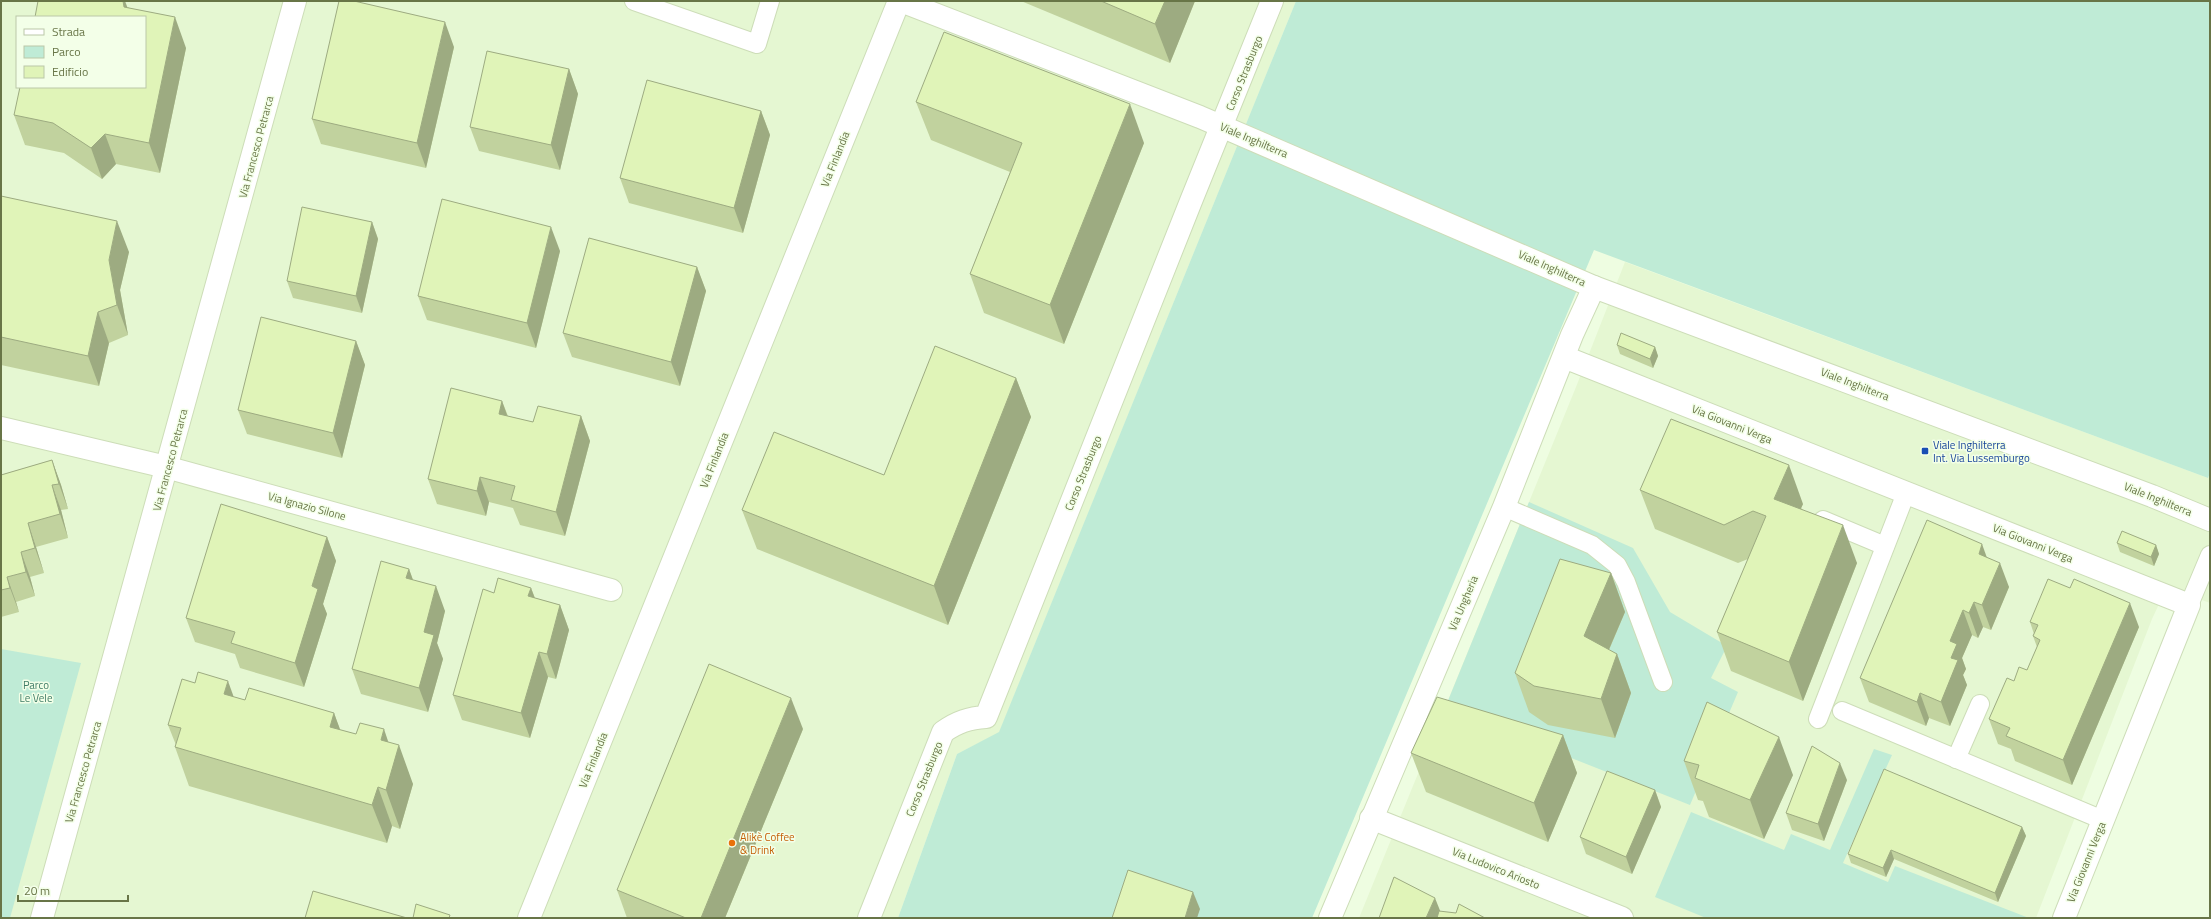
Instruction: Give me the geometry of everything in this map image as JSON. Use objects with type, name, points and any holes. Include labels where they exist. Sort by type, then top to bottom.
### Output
[{"type":"street","name":"Via Francesco Petrarca","points":[[42,918],[168,468],[296,1]]},
{"type":"street","name":"Viale Inghilterra","points":[[900,1],[1222,127],[1594,287],[2144,493],[2210,520]]},
{"type":"street","name":"Via Finlandia","points":[[529,918],[900,1]]},
{"type":"street","name":"Corso Strasburgo","points":[[869,918],[943,732],[958,722],[971,718],[986,717],[1190,201],[1222,127],[1272,1]]},
{"type":"street","name":"Via Ungheria","points":[[1330,918],[1371,818],[1504,507],[1564,357],[1594,287]]},
{"type":"street","name":"Via Giovanni Verga","points":[[1564,357],[2189,605],[2064,918]]},
{"type":"street","name":"Via Ignazio Silone","points":[[1,428],[168,468],[611,590]]},
{"type":"street","name":"Via Ludovico Ariosto","points":[[1371,818],[1622,918]]},
{"type":"lane","points":[[634,1],[757,44],[770,1]]},
{"type":"lane","points":[[1818,719],[1906,493]]},
{"type":"lane","points":[[1504,507],[1592,545],[1617,565],[1628,588],[1663,682]]},
{"type":"lane","points":[[1812,516],[1885,546]]},
{"type":"lane","points":[[2189,605],[2210,555]]},
{"type":"lane","points":[[1956,759],[1980,704]]},
{"type":"lane","points":[[1842,711],[2103,820]]},
{"type":"shaded area","points":[[1,1],[1296,1],[999,733],[957,754],[898,918],[1,918]]},
{"type":"shaded area","points":[[1625,262],[2208,478],[2210,473],[2210,603],[2167,587],[2152,619],[2036,918],[1359,918],[1576,387]]},
{"type":"green space","points":[[1296,1],[2210,1],[2210,473],[2208,478],[1594,250],[1312,918],[898,918],[957,754],[999,732]]},
{"type":"green space","points":[[1529,502],[1633,548],[1670,612],[1727,646],[1711,678],[1738,692],[1690,805],[1445,708]]},
{"type":"green space","name":"Parco Le Vele","points":[[1,649],[81,663],[10,918],[1,918]]},
{"type":"green space","points":[[1874,749],[1892,755],[1843,863],[1888,882],[1895,866],[2029,918],[1706,918],[1655,897],[1691,812],[1784,850],[1791,834],[1830,850]]},
{"type":"building","points":[[38,1],[123,1],[124,7],[175,17],[149,143],[105,134],[91,148],[53,123],[14,115],[20,88],[146,88],[146,16],[35,16]]},
{"type":"building","points":[[339,1],[354,1],[445,22],[417,143],[312,119]]},
{"type":"building","points":[[1101,1],[1165,1],[1155,24]]},
{"type":"building","points":[[944,32],[1130,104],[1050,305],[970,274],[1022,143],[916,102]]},
{"type":"building","points":[[487,51],[569,69],[551,145],[470,127]]},
{"type":"building","points":[[647,80],[761,111],[734,208],[620,178]]},
{"type":"building","points":[[1,196],[117,221],[109,260],[117,305],[98,312],[88,356],[1,337]]},
{"type":"building","points":[[442,199],[551,227],[527,323],[418,296]]},
{"type":"building","points":[[302,207],[372,222],[356,296],[287,281]]},
{"type":"building","points":[[589,238],[697,267],[671,362],[563,333]]},
{"type":"building","points":[[261,317],[356,341],[333,433],[238,410]]},
{"type":"building","points":[[1621,333],[1655,347],[1650,359],[1617,345]]},
{"type":"building","points":[[935,346],[1016,378],[934,586],[742,510],[774,432],[884,475]]},
{"type":"building","points":[[451,388],[502,401],[499,414],[533,422],[538,406],[581,416],[556,512],[511,500],[515,486],[480,477],[477,491],[428,479]]},
{"type":"building","points":[[1671,419],[1789,465],[1774,499],[1843,525],[1789,662],[1717,632],[1766,516],[1753,511],[1724,525],[1640,490]]},
{"type":"building","points":[[52,460],[59,484],[52,485],[60,514],[28,523],[35,548],[21,552],[26,572],[7,577],[10,588],[1,590],[1,475]]},
{"type":"building","points":[[221,504],[327,537],[312,586],[318,589],[295,663],[231,643],[235,632],[186,618]]},
{"type":"building","points":[[1927,520],[1982,544],[1979,554],[2000,563],[1982,605],[1974,602],[1969,613],[1963,610],[1950,641],[1957,644],[1951,658],[1958,660],[1941,702],[1920,693],[1917,702],[1860,678]]},
{"type":"building","points":[[2122,531],[2156,545],[2151,557],[2117,543]]},
{"type":"building","points":[[1560,559],[1611,573],[1584,636],[1617,654],[1601,699],[1534,686],[1515,673]]},
{"type":"building","points":[[381,561],[409,569],[406,578],[436,586],[424,632],[434,635],[419,688],[352,669]]},
{"type":"building","points":[[498,578],[531,588],[528,596],[560,605],[547,654],[539,652],[521,713],[453,695],[483,589],[494,593]]},
{"type":"building","points":[[2048,579],[2070,588],[2074,579],[2130,603],[2063,760],[2006,736],[2010,728],[1989,719],[2007,678],[2014,681],[2019,667],[2027,670],[2040,640],[2033,636],[2038,625],[2030,622]]},
{"type":"building","points":[[709,664],[791,698],[701,918],[686,918],[617,890]]},
{"type":"building","points":[[198,672],[228,681],[224,694],[245,700],[249,688],[334,713],[330,727],[356,734],[360,723],[384,729],[381,740],[399,745],[386,790],[378,787],[372,805],[175,747],[181,728],[168,725],[182,679],[195,683]]},
{"type":"building","points":[[1437,697],[1563,735],[1534,803],[1411,753]]},
{"type":"building","points":[[1707,702],[1779,737],[1750,800],[1695,778],[1699,765],[1684,761]]},
{"type":"building","points":[[1812,746],[1840,763],[1818,824],[1786,813]]},
{"type":"building","points":[[1884,769],[2022,827],[1995,893],[1891,850],[1883,868],[1848,854]]},
{"type":"building","points":[[1607,771],[1655,790],[1626,857],[1580,837]]},
{"type":"building","points":[[1128,870],[1193,892],[1185,918],[1112,918]]},
{"type":"building","points":[[1394,877],[1435,898],[1426,918],[1379,918]]},
{"type":"building","points":[[313,891],[407,918],[305,918]]},
{"type":"building","points":[[416,904],[450,915],[449,918],[413,918]]},
{"type":"building","points":[[1459,904],[1485,918],[1437,918],[1439,911],[1456,913]]},
{"type":"place","name":"Viale Inghilterra Int. Via Lussemburgo","points":[[1925,451]]},
{"type":"place","name":"Alikè Coffee & Drink","points":[[732,843]]}]
